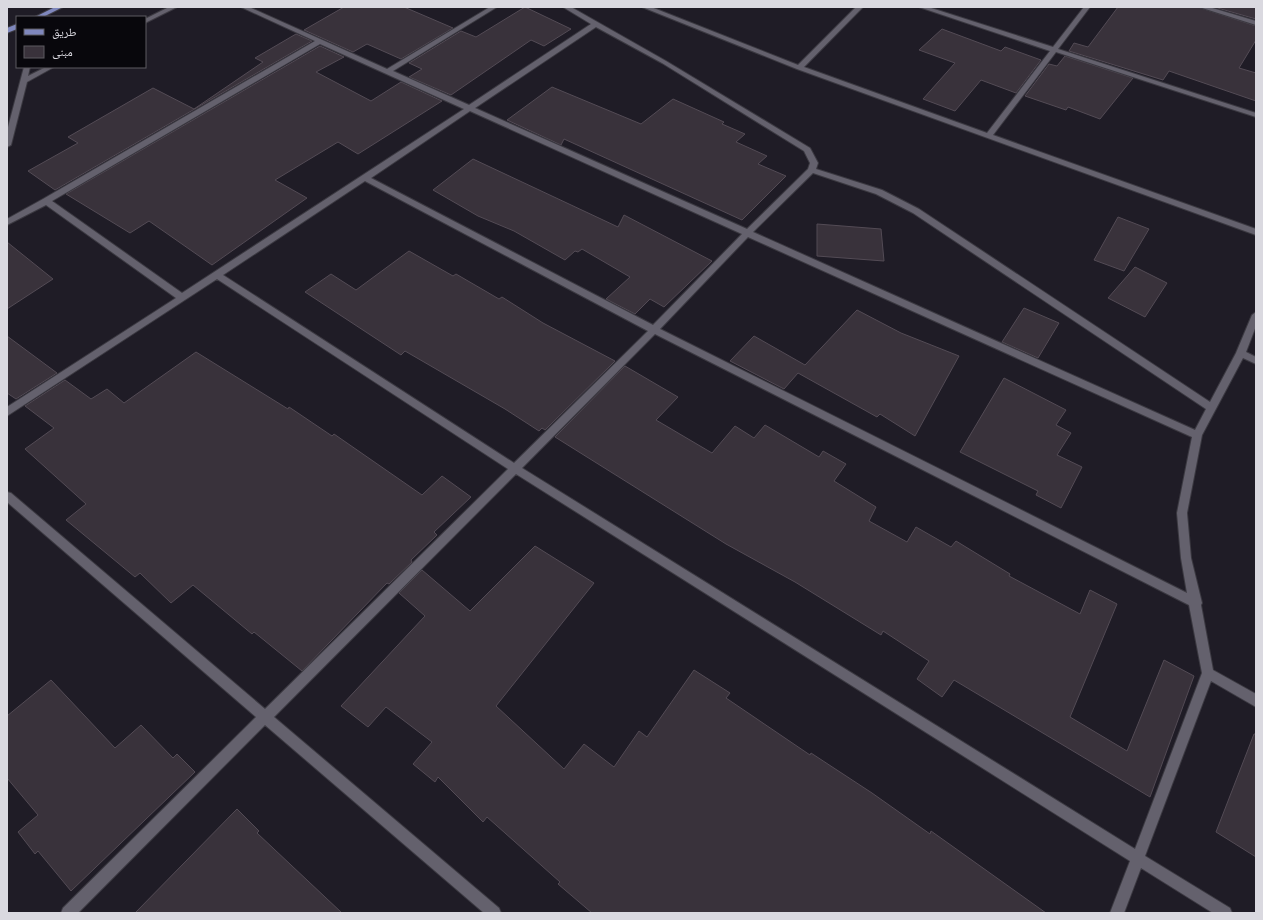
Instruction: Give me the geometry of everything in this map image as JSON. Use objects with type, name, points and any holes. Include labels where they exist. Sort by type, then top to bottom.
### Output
[{"type":"main road","points":[[40,16],[60,7]]},
{"type":"main road","points":[[7,31],[16,26]]},
{"type":"street","points":[[146,21],[174,7]]},
{"type":"street","points":[[244,7],[467,108],[748,232],[1197,435]]},
{"type":"street","points":[[388,71],[494,7]]},
{"type":"street","points":[[68,913],[263,717],[654,330],[748,232],[812,170],[814,163],[807,150],[743,109],[597,23],[566,7]]},
{"type":"street","points":[[645,7],[799,68],[1256,232]]},
{"type":"street","points":[[799,68],[860,7]]},
{"type":"street","points":[[922,7],[1256,115]]},
{"type":"street","points":[[989,135],[1087,7]]},
{"type":"street","points":[[1202,7],[1256,23]]},
{"type":"street","points":[[7,412],[365,178],[467,108],[597,23]]},
{"type":"street","points":[[7,222],[46,201],[320,42]]},
{"type":"street","points":[[7,145],[25,80],[27,68]]},
{"type":"street","points":[[25,80],[49,68]]},
{"type":"street","points":[[812,170],[879,192],[916,210],[1212,407]]},
{"type":"street","points":[[365,178],[654,330],[1196,603]]},
{"type":"street","points":[[46,201],[181,297]]},
{"type":"street","points":[[217,275],[514,468],[1225,913]]},
{"type":"street","points":[[1117,913],[1208,673],[1196,603],[1186,558],[1182,513],[1197,435],[1241,353],[1256,315]]},
{"type":"street","points":[[1241,353],[1256,361]]},
{"type":"street","points":[[7,496],[263,717],[494,913]]},
{"type":"street","points":[[1208,673],[1256,701]]},
{"type":"building","points":[[344,7],[404,7],[453,28],[401,59],[367,44],[353,52],[304,30]]},
{"type":"building","points":[[525,7],[571,29],[544,46],[531,40],[451,95],[409,77],[422,69],[409,63],[461,31],[476,37]]},
{"type":"building","points":[[1118,7],[1198,7],[1256,26],[1256,40],[1239,68],[1256,73],[1256,101],[1169,71],[1163,80],[1069,51],[1074,43],[1088,47]]},
{"type":"building","points":[[1214,7],[1256,7],[1256,19]]},
{"type":"building","points":[[942,29],[1001,51],[1005,47],[1041,60],[1016,93],[981,80],[955,111],[923,99],[955,63],[919,50]]},
{"type":"building","points":[[296,34],[312,41],[55,190],[28,171],[78,143],[68,137],[153,88],[194,109],[263,62],[255,58]]},
{"type":"building","points":[[320,46],[344,57],[316,72],[371,101],[401,82],[442,101],[358,154],[338,142],[275,180],[307,198],[212,265],[149,221],[130,233],[66,194]]},
{"type":"building","points":[[1065,56],[1133,78],[1100,119],[1068,107],[1066,110],[1025,96],[1049,64],[1057,66]]},
{"type":"building","points":[[552,87],[641,124],[673,99],[724,122],[722,124],[745,134],[736,142],[767,156],[758,164],[786,176],[742,220],[564,139],[561,145],[507,120]]},
{"type":"building","points":[[473,159],[618,227],[624,215],[712,261],[664,307],[650,299],[635,314],[606,299],[630,277],[582,249],[578,252],[575,251],[565,260],[514,231],[478,216],[433,190]]},
{"type":"building","points":[[1118,217],[1149,229],[1124,271],[1094,260]]},
{"type":"building","points":[[817,224],[881,229],[884,261],[817,256]]},
{"type":"building","points":[[7,242],[53,279],[7,309]]},
{"type":"building","points":[[409,251],[453,276],[456,274],[499,299],[502,297],[543,323],[615,361],[545,430],[542,428],[539,431],[505,409],[405,351],[401,355],[305,292],[331,274],[356,290]]},
{"type":"building","points":[[1135,267],[1167,283],[1145,317],[1108,298]]},
{"type":"building","points":[[1024,308],[1059,323],[1038,358],[1002,342]]},
{"type":"building","points":[[857,310],[901,333],[959,356],[915,436],[880,414],[877,417],[798,373],[784,389],[730,361],[754,336],[805,365]]},
{"type":"building","points":[[7,336],[57,373],[16,399],[7,393]]},
{"type":"building","points":[[196,352],[288,409],[289,407],[332,436],[334,434],[422,495],[442,476],[471,497],[434,532],[437,535],[411,560],[412,562],[389,584],[387,583],[302,671],[254,632],[252,634],[193,585],[171,603],[140,573],[135,577],[66,520],[86,504],[25,449],[54,428],[25,406],[65,380],[91,399],[107,389],[124,403]]},
{"type":"building","points":[[625,366],[678,397],[656,420],[712,453],[735,426],[754,438],[765,425],[819,457],[823,451],[846,464],[834,481],[876,507],[869,521],[907,542],[916,527],[951,547],[956,541],[1010,574],[1009,576],[1080,614],[1090,590],[1117,604],[1070,717],[1127,751],[1164,660],[1194,676],[1150,797],[954,680],[942,697],[917,679],[929,661],[883,631],[881,635],[795,582],[726,544],[555,437]]},
{"type":"building","points":[[1004,378],[1066,410],[1056,425],[1071,433],[1057,455],[1082,467],[1061,508],[1036,495],[1038,491],[960,452]]},
{"type":"building","points":[[535,546],[594,583],[496,706],[564,769],[584,744],[614,767],[639,731],[647,737],[694,670],[730,693],[726,698],[810,755],[811,753],[872,793],[930,834],[931,831],[1046,913],[592,913],[558,884],[560,882],[487,817],[483,822],[438,777],[435,782],[413,764],[432,742],[386,707],[368,727],[341,706],[425,616],[399,593],[422,570],[470,611]]},
{"type":"building","points":[[51,680],[115,748],[141,725],[173,758],[177,754],[195,772],[71,891],[38,851],[35,854],[18,832],[38,815],[7,778],[7,716]]},
{"type":"building","points":[[1254,734],[1256,734],[1256,857],[1216,832]]},
{"type":"building","points":[[237,809],[259,831],[257,833],[342,913],[135,913]]}]
